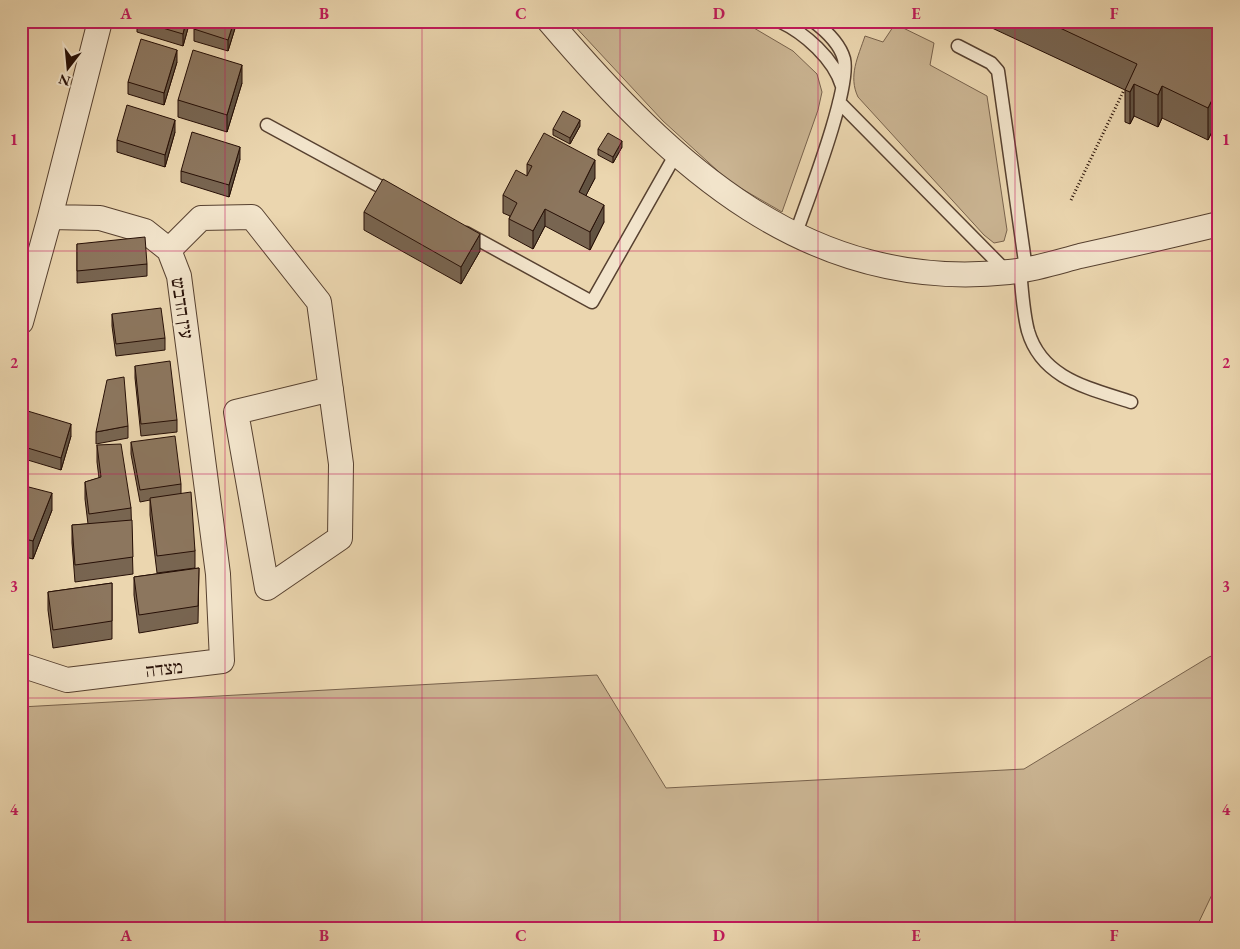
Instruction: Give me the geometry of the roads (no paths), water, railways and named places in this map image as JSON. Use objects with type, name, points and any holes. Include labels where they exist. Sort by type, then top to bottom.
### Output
[{"type":"street","points":[[21,322],[100,21]]},
{"type":"street","points":[[549,21],[598,78],[677,152],[746,207],[795,236],[834,252],[877,265],[922,273],[976,275],[1018,271],[1219,224]]},
{"type":"street","name":"עין הדבש","points":[[50,217],[100,218],[145,231],[169,250],[180,276],[218,574]]},
{"type":"street","points":[[169,250],[201,218],[252,217],[319,302],[340,464],[340,538],[267,588],[236,412],[330,390]]},
{"type":"street","name":"מצדה","points":[[21,665],[67,680],[222,661],[218,574]]},
{"type":"lane","points":[[779,21],[806,39],[833,66],[838,74],[842,88],[795,236]]},
{"type":"lane","points":[[813,21],[835,42],[844,58],[845,72],[839,102]]},
{"type":"lane","points":[[958,46],[991,63],[998,70],[1018,271],[1028,332],[1036,350],[1045,363],[1055,372],[1078,385],[1131,402]]},
{"type":"lane","points":[[839,102],[1018,271]]},
{"type":"lane","points":[[267,125],[408,202]]},
{"type":"lane","points":[[452,225],[592,302],[677,152]]}]
